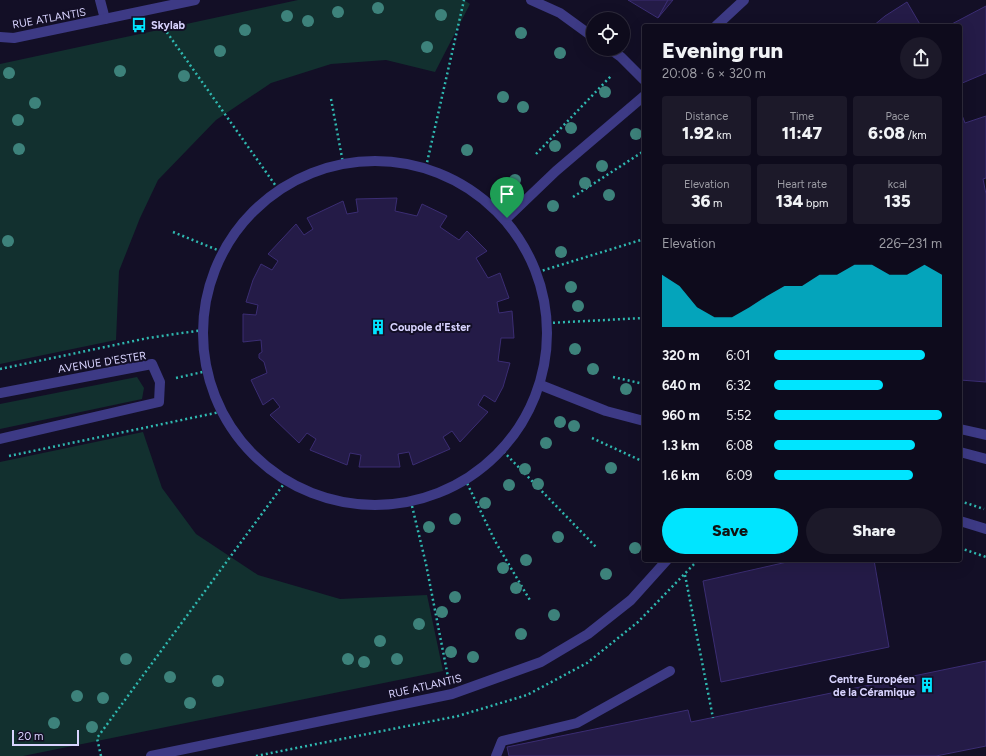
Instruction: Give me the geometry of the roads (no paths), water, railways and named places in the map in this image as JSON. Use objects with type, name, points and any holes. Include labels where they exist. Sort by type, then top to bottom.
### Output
[{"type":"street","points":[[100,0],[104,19]]},
{"type":"street","name":"RUE ATLANTIS","points":[[0,37],[14,38],[195,0]]},
{"type":"street","points":[[531,0],[560,13],[586,31]]},
{"type":"street","points":[[718,24],[744,0]]},
{"type":"street","points":[[620,56],[642,78]]},
{"type":"street","points":[[507,218],[556,171],[642,98]]},
{"type":"street","points":[[375,158],[426,167],[466,183],[507,218],[538,272],[548,323],[543,386],[514,435],[465,479],[412,506],[349,507],[286,481],[250,456],[220,412],[207,370],[203,330],[204,296],[225,253],[244,221],[278,189],[330,164],[343,162],[375,158]]},
{"type":"street","name":"AVENUE D'ESTER","points":[[0,393],[152,364],[160,382],[159,402],[0,439]]},
{"type":"street","points":[[543,386],[606,411],[642,420]]},
{"type":"street","points":[[962,429],[986,435]]},
{"type":"street","points":[[962,453],[986,459]]},
{"type":"street","points":[[962,522],[986,529]]},
{"type":"street","name":"RUE ATLANTIS","points":[[151,756],[452,694],[541,662],[588,634],[631,600],[665,562]]},
{"type":"street","points":[[496,756],[502,741],[577,723],[670,671]]},
{"type":"place","name":"Skylab","points":[[139,25]]},
{"type":"place","name":"Coupole d'Ester","points":[[378,327]]},
{"type":"place","name":"Centre Européen de la Céramique","points":[[927,685]]}]
